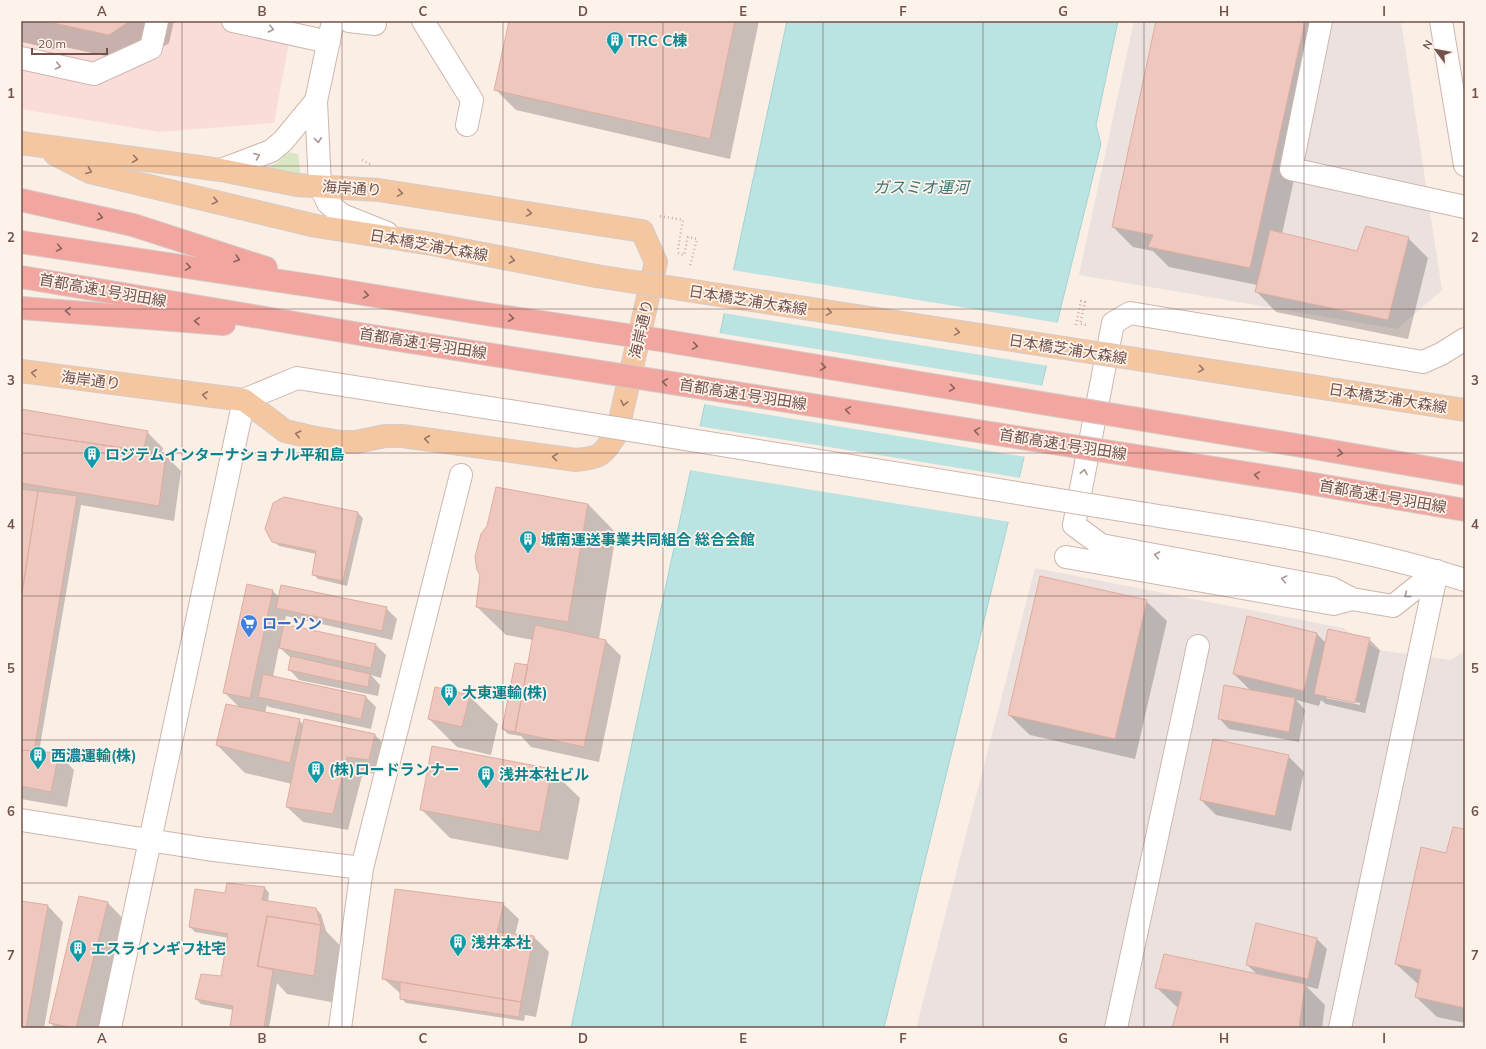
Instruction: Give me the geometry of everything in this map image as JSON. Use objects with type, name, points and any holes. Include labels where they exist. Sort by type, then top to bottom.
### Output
[{"type":"highway","points":[[21,200],[134,225],[327,288]]},
{"type":"highway","points":[[21,242],[676,343],[1465,474]]},
{"type":"highway","name":"首都高速1号羽田線","points":[[21,277],[320,329],[1296,481],[1465,510]]},
{"type":"highway","points":[[21,308],[320,329]]},
{"type":"main road","name":"海岸通り","points":[[21,371],[244,400],[285,431],[341,442],[402,436],[576,460],[594,459],[605,452],[617,433],[656,262],[642,231],[378,190],[297,185],[221,170],[31,145]]},
{"type":"main road","name":"日本橋芝浦大森線","points":[[31,145],[90,172],[316,226],[405,240],[596,276],[1465,410]]},
{"type":"street","points":[[21,58],[94,74],[152,48],[157,21]]},
{"type":"street","points":[[233,21],[329,42]]},
{"type":"street","points":[[333,21],[316,101],[320,186],[328,203],[342,215],[405,240]]},
{"type":"street","points":[[349,21],[375,24]]},
{"type":"street","points":[[423,21],[472,100],[467,125]]},
{"type":"street","points":[[1321,21],[1291,169],[1465,207]]},
{"type":"street","points":[[1441,21],[1465,165]]},
{"type":"street","points":[[221,170],[271,151],[283,140],[316,101]]},
{"type":"street","points":[[1437,571],[1394,606],[1352,599],[1331,588],[1101,545],[1074,524],[1113,323],[1130,313],[1424,362],[1441,354],[1465,339]]},
{"type":"street","points":[[110,1028],[244,400],[298,378],[1297,538],[1437,571],[1465,580]]},
{"type":"street","points":[[340,1028],[362,868],[461,475]]},
{"type":"street","points":[[1066,557],[1334,604],[1352,599]]},
{"type":"street","points":[[1340,1028],[1437,571]]},
{"type":"street","points":[[1116,1028],[1198,646]]},
{"type":"street","points":[[21,820],[149,840],[362,868]]},
{"type":"path","points":[[684,255],[688,237],[697,239],[690,269]]},
{"type":"path","points":[[1075,332],[1081,301],[1085,302],[1080,324],[1089,326]]},
{"type":"shaded area","points":[[21,21],[293,21],[274,123],[159,132],[21,109]]},
{"type":"shaded area","points":[[1134,21],[1401,21],[1442,290],[1397,329],[1079,275]]},
{"type":"shaded area","points":[[1035,568],[1343,628],[1378,650],[1450,660],[1465,651],[1465,1028],[916,1028]]},
{"type":"green space","points":[[287,152],[298,154],[301,176],[264,171],[278,162]]},
{"type":"water","name":"ガスミオ運河","points":[[787,21],[1118,21],[1096,125],[1101,144],[884,1028],[571,1028]]},
{"type":"pier","points":[[732,270],[1059,323],[1049,366],[723,313]]},
{"type":"pier","points":[[718,333],[1044,386],[1026,457],[703,404]]},
{"type":"pier","points":[[698,426],[1021,478],[1010,522],[689,470]]},
{"type":"building","points":[[44,21],[130,21],[109,35]]},
{"type":"building","name":"TRC C棟","points":[[509,21],[735,21],[710,139],[494,90]]},
{"type":"building","points":[[1156,21],[1305,21],[1250,268],[1148,247],[1153,235],[1112,227]]},
{"type":"building","points":[[1366,226],[1409,237],[1388,320],[1255,292],[1270,230],[1357,251]]},
{"type":"building","points":[[21,409],[148,431],[143,451],[21,433]]},
{"type":"building","name":"ロジテムインターナショナル平和島","points":[[21,433],[166,454],[159,506],[21,483]]},
{"type":"building","name":"城南運送事業共同組合 総合会館","points":[[496,487],[588,504],[568,622],[476,607],[480,575],[477,570],[475,557],[481,534],[487,526]]},
{"type":"building","points":[[21,489],[38,491],[21,599]]},
{"type":"building","points":[[38,491],[77,496],[34,751],[21,750],[21,599]]},
{"type":"building","points":[[284,497],[358,512],[343,581],[312,575],[316,551],[272,542],[265,529],[273,503]]},
{"type":"building","points":[[1040,576],[1147,600],[1115,739],[1008,715]]},
{"type":"building","points":[[247,584],[273,590],[250,698],[223,693]]},
{"type":"building","points":[[281,585],[387,607],[382,631],[276,608]]},
{"type":"building","points":[[1247,616],[1317,633],[1304,691],[1233,674]]},
{"type":"building","points":[[284,624],[376,644],[371,668],[279,648]]},
{"type":"building","points":[[535,625],[606,640],[584,747],[515,732]]},
{"type":"building","points":[[1328,629],[1370,638],[1355,703],[1314,694]]},
{"type":"building","points":[[291,656],[370,674],[368,687],[288,670]]},
{"type":"building","points":[[515,663],[528,665],[515,732],[502,729]]},
{"type":"building","points":[[263,674],[366,696],[361,719],[258,697]]},
{"type":"building","points":[[1224,685],[1295,698],[1289,732],[1218,719]]},
{"type":"building","name":"大東運輸(株)","points":[[435,687],[470,695],[462,727],[428,719]]},
{"type":"building","points":[[226,704],[300,719],[290,763],[216,745]]},
{"type":"building","name":"(株)ロードランナー","points":[[304,719],[375,734],[369,760],[347,757],[333,814],[286,807]]},
{"type":"building","points":[[1213,739],[1289,755],[1275,816],[1200,800]]},
{"type":"building","name":"浅井本社ビル","points":[[432,746],[552,769],[540,832],[420,810]]},
{"type":"building","name":"西濃運輸(株)","points":[[21,750],[59,753],[51,792],[21,786]]},
{"type":"building","points":[[1453,827],[1465,829],[1465,1008],[1415,997],[1421,970],[1395,964],[1421,847],[1446,853]]},
{"type":"building","points":[[227,883],[265,887],[262,900],[316,908],[321,925],[267,916],[257,966],[273,970],[264,1028],[230,1028],[233,1006],[195,999],[201,974],[221,976],[228,934],[189,927],[195,889],[225,893]]},
{"type":"building","name":"浅井本社","points":[[395,889],[504,903],[497,932],[534,936],[521,1002],[382,979]]},
{"type":"building","name":"エスラインギフ社宅","points":[[79,896],[108,902],[76,1028],[74,1028],[49,1023]]},
{"type":"building","points":[[21,901],[48,905],[26,1028],[21,1028]]},
{"type":"building","points":[[267,916],[321,925],[314,976],[258,966]]},
{"type":"building","points":[[1256,923],[1317,938],[1308,979],[1246,965]]},
{"type":"building","points":[[1164,954],[1305,984],[1299,1028],[1172,1028],[1182,992],[1155,988]]},
{"type":"building","points":[[400,982],[521,1002],[519,1017],[400,999]]},
{"type":"place","name":"TRC C棟","points":[[615,55]]},
{"type":"place","name":"ロジテムインターナショナル平和島","points":[[92,469]]},
{"type":"place","name":"城南運送事業共同組合 総合会館","points":[[528,554]]},
{"type":"place","name":"ローソン","points":[[249,638]]},
{"type":"place","name":"大東運輸(株)","points":[[449,707]]},
{"type":"place","name":"西濃運輸(株)","points":[[38,770]]},
{"type":"place","name":"(株)ロードランナー","points":[[316,784]]},
{"type":"place","name":"浅井本社ビル","points":[[486,789]]},
{"type":"place","name":"浅井本社","points":[[458,957]]},
{"type":"place","name":"エスラインギフ社宅","points":[[78,963]]}]
